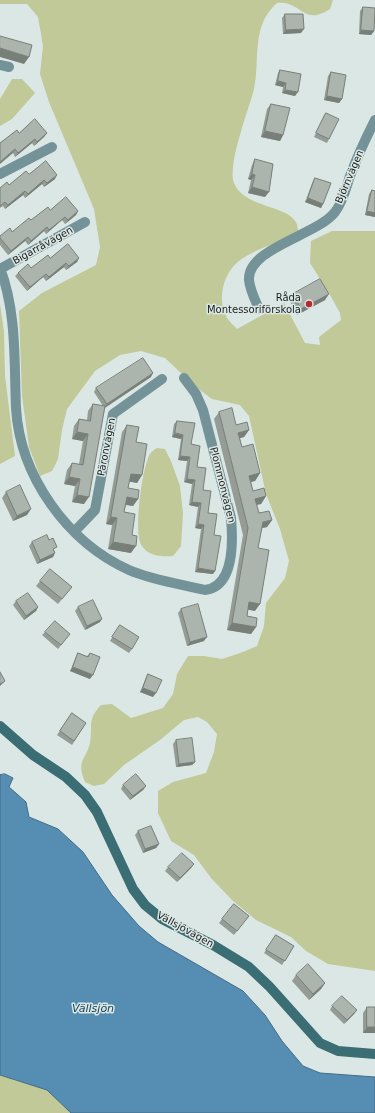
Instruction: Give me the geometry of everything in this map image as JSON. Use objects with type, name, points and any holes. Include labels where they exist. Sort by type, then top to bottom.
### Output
[{"type":"street","name":"Björnvägen","points":[[259,309],[249,280],[250,271],[256,263],[279,244],[322,224],[335,212],[375,120]]},
{"type":"street","points":[[0,174],[52,147]]},
{"type":"street","name":"Bigarråvägen","points":[[0,268],[85,222]]},
{"type":"street","name":"Plommonvägen","points":[[0,268],[7,290],[14,335],[16,411],[23,445],[33,474],[46,499],[56,513],[95,549],[129,570],[154,578],[205,590],[212,589],[220,584],[225,577],[229,564],[233,535],[231,518],[203,410],[196,394],[184,378]]},
{"type":"street","name":"Päronvägen","points":[[76,531],[95,510],[112,414],[162,379]]},
{"type":"street","name":"Vällsjövägen","points":[[0,726],[33,755],[66,777],[85,795],[97,812],[134,889],[145,905],[162,919],[213,945],[249,967],[270,986],[320,1043],[338,1051],[375,1054]]},
{"type":"green space","points":[[0,0],[333,0],[330,9],[321,14],[313,15],[302,12],[292,5],[277,3],[266,16],[261,28],[254,89],[233,164],[234,183],[240,192],[249,199],[290,216],[296,222],[298,231],[285,239],[250,254],[236,263],[231,269],[224,285],[222,301],[227,318],[237,329],[284,303],[305,343],[320,345],[319,337],[341,320],[340,313],[310,263],[311,241],[332,231],[375,231],[375,971],[328,964],[306,951],[291,937],[256,920],[232,900],[211,878],[194,855],[171,841],[158,813],[158,791],[173,782],[206,773],[214,752],[217,734],[207,722],[198,717],[184,720],[160,740],[124,765],[104,784],[94,786],[85,782],[82,775],[82,764],[90,743],[91,722],[101,705],[112,704],[131,718],[163,708],[173,694],[177,674],[188,656],[204,656],[222,659],[257,646],[264,626],[266,603],[285,578],[289,561],[280,529],[266,494],[249,416],[240,405],[212,399],[196,387],[165,358],[141,351],[120,355],[95,371],[67,409],[62,430],[58,459],[52,471],[40,476],[29,447],[22,396],[19,311],[42,293],[96,265],[100,247],[94,209],[49,102],[40,74],[43,46],[38,17],[27,4],[0,4]]},
{"type":"green space","points":[[12,79],[22,79],[35,93],[12,119],[0,126],[0,99]]},
{"type":"green space","points":[[0,304],[4,332],[5,376],[15,456],[0,464]]},
{"type":"green space","points":[[157,448],[165,449],[180,486],[183,513],[181,546],[173,556],[160,556],[148,552],[142,546],[139,539],[138,515],[144,472],[150,454]]},
{"type":"green space","points":[[0,1075],[47,1090],[71,1113],[0,1113]]},
{"type":"water","name":"Vällsjön","points":[[5,774],[13,778],[9,787],[26,802],[29,817],[58,829],[83,852],[112,895],[139,926],[158,942],[243,991],[265,1015],[282,1041],[303,1066],[320,1073],[375,1077],[375,1113],[71,1113],[47,1090],[0,1075],[0,775]]},
{"type":"building","points":[[363,7],[375,8],[374,31],[361,30]]},
{"type":"building","points":[[285,14],[303,14],[304,29],[286,30]]},
{"type":"building","points":[[0,36],[32,45],[29,57],[0,48]]},
{"type":"building","points":[[280,70],[301,74],[298,92],[285,90],[286,83],[278,81]]},
{"type":"building","points":[[331,72],[346,75],[342,99],[327,96]]},
{"type":"building","points":[[271,104],[290,108],[283,135],[265,131]]},
{"type":"building","points":[[326,113],[339,119],[329,139],[316,133]]},
{"type":"building","points":[[35,119],[47,133],[37,142],[35,139],[18,153],[15,149],[0,162],[0,143],[17,130],[19,133]]},
{"type":"building","points":[[255,159],[273,164],[269,192],[252,187],[255,175],[252,174]]},
{"type":"building","points":[[46,161],[57,175],[47,183],[44,180],[28,194],[25,191],[8,205],[5,202],[0,206],[0,188],[7,182],[9,185],[26,171],[29,174]]},
{"type":"building","points":[[315,178],[331,183],[323,204],[308,198]]},
{"type":"building","points":[[372,190],[375,191],[375,213],[367,211]]},
{"type":"building","points":[[66,197],[78,211],[68,220],[65,217],[49,230],[47,227],[31,241],[28,237],[11,251],[0,238],[0,236],[10,228],[12,232],[29,218],[31,220],[48,207],[50,210]]},
{"type":"building","points":[[68,244],[79,258],[69,266],[66,263],[49,277],[46,274],[30,287],[18,273],[28,264],[31,268],[48,255],[50,258]]},
{"type":"building","points":[[320,279],[329,294],[301,309],[293,294]]},
{"type":"building","points":[[143,358],[153,373],[107,404],[96,388]]},
{"type":"building","points":[[93,404],[105,406],[89,497],[77,495],[80,479],[69,477],[72,463],[83,465],[88,434],[77,432],[79,419],[90,421]]},
{"type":"building","points":[[232,408],[236,425],[247,422],[249,430],[238,433],[242,447],[253,444],[260,473],[249,476],[253,491],[264,488],[266,496],[255,499],[259,513],[269,511],[272,520],[263,522],[258,548],[269,550],[260,604],[249,602],[247,616],[257,618],[256,627],[232,623],[248,528],[219,412]]},
{"type":"building","points":[[177,421],[195,423],[191,444],[200,446],[197,467],[206,468],[203,490],[211,491],[208,513],[217,514],[214,535],[221,536],[215,571],[198,568],[204,525],[198,524],[201,503],[192,502],[195,480],[187,479],[190,457],[180,456],[183,435],[175,433]]},
{"type":"building","points":[[127,425],[139,427],[136,442],[147,444],[142,475],[131,474],[128,488],[139,490],[138,499],[127,497],[124,512],[135,514],[132,535],[137,536],[136,546],[113,542],[117,518],[111,517]]},
{"type":"building","points":[[20,485],[31,509],[17,516],[6,492]]},
{"type":"building","points":[[47,535],[49,540],[53,538],[57,547],[53,549],[55,553],[40,560],[32,542]]},
{"type":"building","points":[[50,569],[72,587],[62,599],[40,581]]},
{"type":"building","points":[[28,593],[38,607],[26,616],[16,601]]},
{"type":"building","points":[[93,600],[102,619],[87,626],[78,607]]},
{"type":"building","points":[[198,604],[207,637],[190,642],[181,609]]},
{"type":"building","points":[[55,621],[70,634],[61,645],[45,632]]},
{"type":"building","points":[[120,625],[139,637],[132,649],[112,637]]},
{"type":"building","points":[[78,653],[88,657],[90,653],[100,657],[93,675],[73,667]]},
{"type":"building","points":[[0,672],[5,681],[0,684]]},
{"type":"building","points":[[148,674],[162,680],[156,693],[143,688]]},
{"type":"building","points":[[72,713],[86,723],[74,741],[60,731]]},
{"type":"building","points":[[192,738],[195,762],[179,764],[176,740]]},
{"type":"building","points":[[136,774],[146,786],[133,796],[123,785]]},
{"type":"building","points":[[151,826],[159,844],[145,849],[138,831]]},
{"type":"building","points":[[182,853],[194,864],[180,878],[168,867]]},
{"type":"building","points":[[234,904],[249,916],[237,931],[222,919]]},
{"type":"building","points":[[276,935],[294,946],[285,961],[266,950]]},
{"type":"building","points":[[308,964],[325,983],[313,994],[296,975]]},
{"type":"building","points":[[342,996],[357,1010],[347,1020],[332,1006]]},
{"type":"building","points":[[367,1007],[375,1007],[375,1027],[367,1027]]},
{"type":"place","name":"Råda Montessoriförskola","points":[[309,304]]}]
